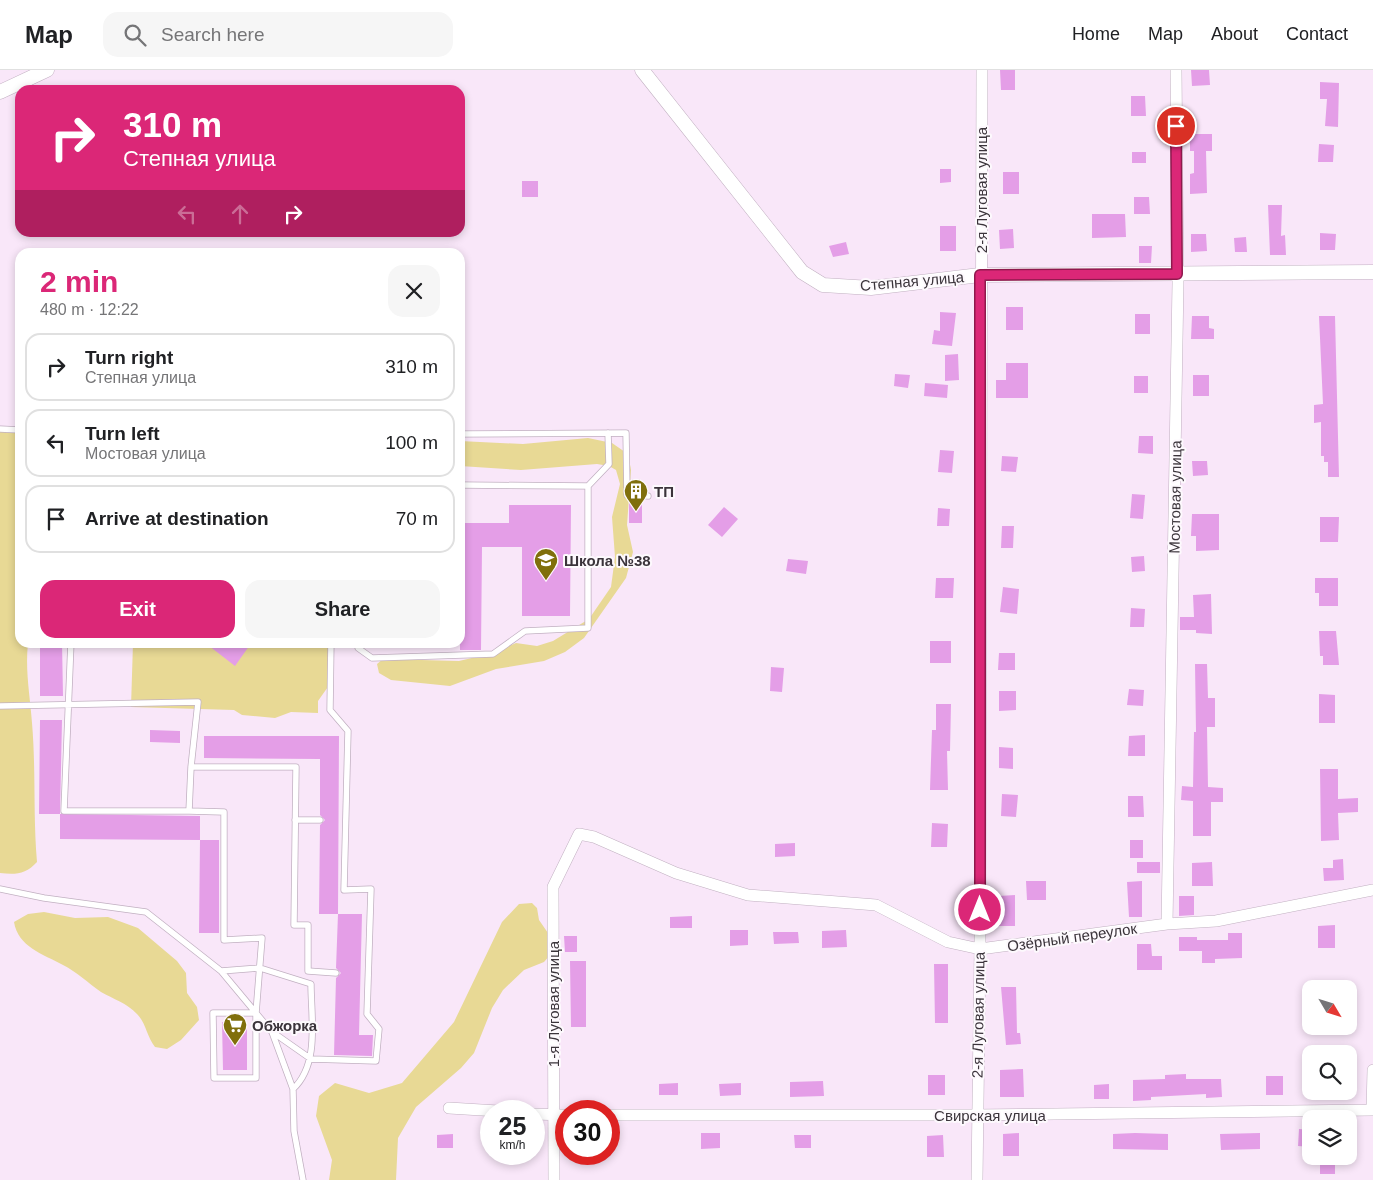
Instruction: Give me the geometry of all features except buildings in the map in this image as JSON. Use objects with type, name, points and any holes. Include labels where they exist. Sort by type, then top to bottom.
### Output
[{"type":"street","points":[[0,92],[47,70]]},
{"type":"street","name":"Степная улица","points":[[642,70],[802,272],[823,285],[871,288],[980,275],[1373,272]]},
{"type":"street","name":"2-я Луговая улица","points":[[977,1180],[976,1115],[980,949],[980,275],[982,70]]},
{"type":"street","name":"Мостовая улица","points":[[1167,924],[1178,283],[1176,70]]},
{"type":"street","name":"Озёрный переулок","points":[[579,834],[594,837],[676,873],[748,895],[876,905],[948,942],[980,949],[1167,924],[1216,922],[1373,890]]},
{"type":"street","name":"1-я Луговая улица","points":[[554,1180],[553,887],[579,834]]},
{"type":"street","points":[[1372,1110],[1373,1070]]},
{"type":"street","points":[[449,1108],[480,1110]]},
{"type":"street","name":"Свирская улица","points":[[620,1115],[976,1115],[1372,1110]]},
{"type":"street","points":[[545,1115],[553,1115]]},
{"type":"lane","points":[[0,429],[15,430]]},
{"type":"lane","points":[[358,648],[372,658],[493,654],[525,631],[588,628],[588,486],[609,464],[608,433]]},
{"type":"lane","points":[[465,434],[626,433],[627,495],[648,496]]},
{"type":"lane","points":[[465,484],[588,486]]},
{"type":"lane","points":[[71,648],[64,811],[224,812],[224,940],[262,938],[256,1013],[256,1078],[214,1078],[212,1013],[256,1013]]},
{"type":"lane","points":[[0,889],[44,898],[146,912],[221,971],[271,1031],[311,1059],[376,1061],[379,1029],[367,1014],[371,889],[344,890],[348,731],[330,710],[331,648]]},
{"type":"lane","points":[[0,706],[68,707],[198,702],[191,766],[189,811]]},
{"type":"lane","points":[[191,766],[296,768],[294,925],[308,925],[308,971],[336,973]]},
{"type":"lane","points":[[339,819],[346,818]]},
{"type":"lane","points":[[295,820],[320,820]]},
{"type":"lane","points":[[221,971],[260,968],[311,984],[311,1059],[302,1081],[293,1089]]},
{"type":"lane","points":[[361,973],[368,972]]},
{"type":"lane","points":[[271,1031],[293,1089],[294,1130],[302,1180]]},
{"type":"shaded area","points":[[0,430],[15,432],[15,648],[28,648],[27,673],[33,740],[37,862],[20,873],[0,873]]},
{"type":"shaded area","points":[[588,438],[612,443],[625,452],[629,459],[631,470],[627,525],[633,552],[626,578],[584,638],[565,652],[544,661],[496,669],[450,686],[391,680],[379,673],[377,664],[383,659],[459,661],[493,653],[516,643],[537,646],[553,641],[589,619],[611,587],[615,557],[612,517],[620,484],[616,470],[609,466],[597,464],[521,470],[465,466],[465,441],[523,444]]},
{"type":"shaded area","points":[[133,648],[333,648],[330,684],[318,701],[318,713],[291,712],[275,718],[242,715],[234,710],[131,707]]},
{"type":"shaded area","points":[[532,903],[537,908],[539,920],[548,933],[551,954],[544,962],[524,970],[503,990],[492,1008],[474,1053],[461,1068],[416,1107],[398,1138],[396,1180],[329,1180],[332,1160],[316,1116],[319,1096],[335,1083],[369,1093],[402,1083],[454,1022],[502,922],[519,904]]},
{"type":"shaded area","points":[[44,912],[75,918],[108,917],[138,928],[177,961],[186,973],[187,993],[197,1007],[199,1020],[181,1040],[167,1049],[155,1047],[140,1018],[133,1010],[101,992],[78,974],[32,949],[21,938],[16,931],[14,922],[28,914]]},
{"type":"place","name":"ТП","points":[[636,512]]},
{"type":"place","name":"Школа №38","points":[[546,581]]},
{"type":"place","name":"Обжорка","points":[[235,1046]]},
{"type":"route","points":[[980,910],[980,275],[1177,274],[1176,126]]}]
